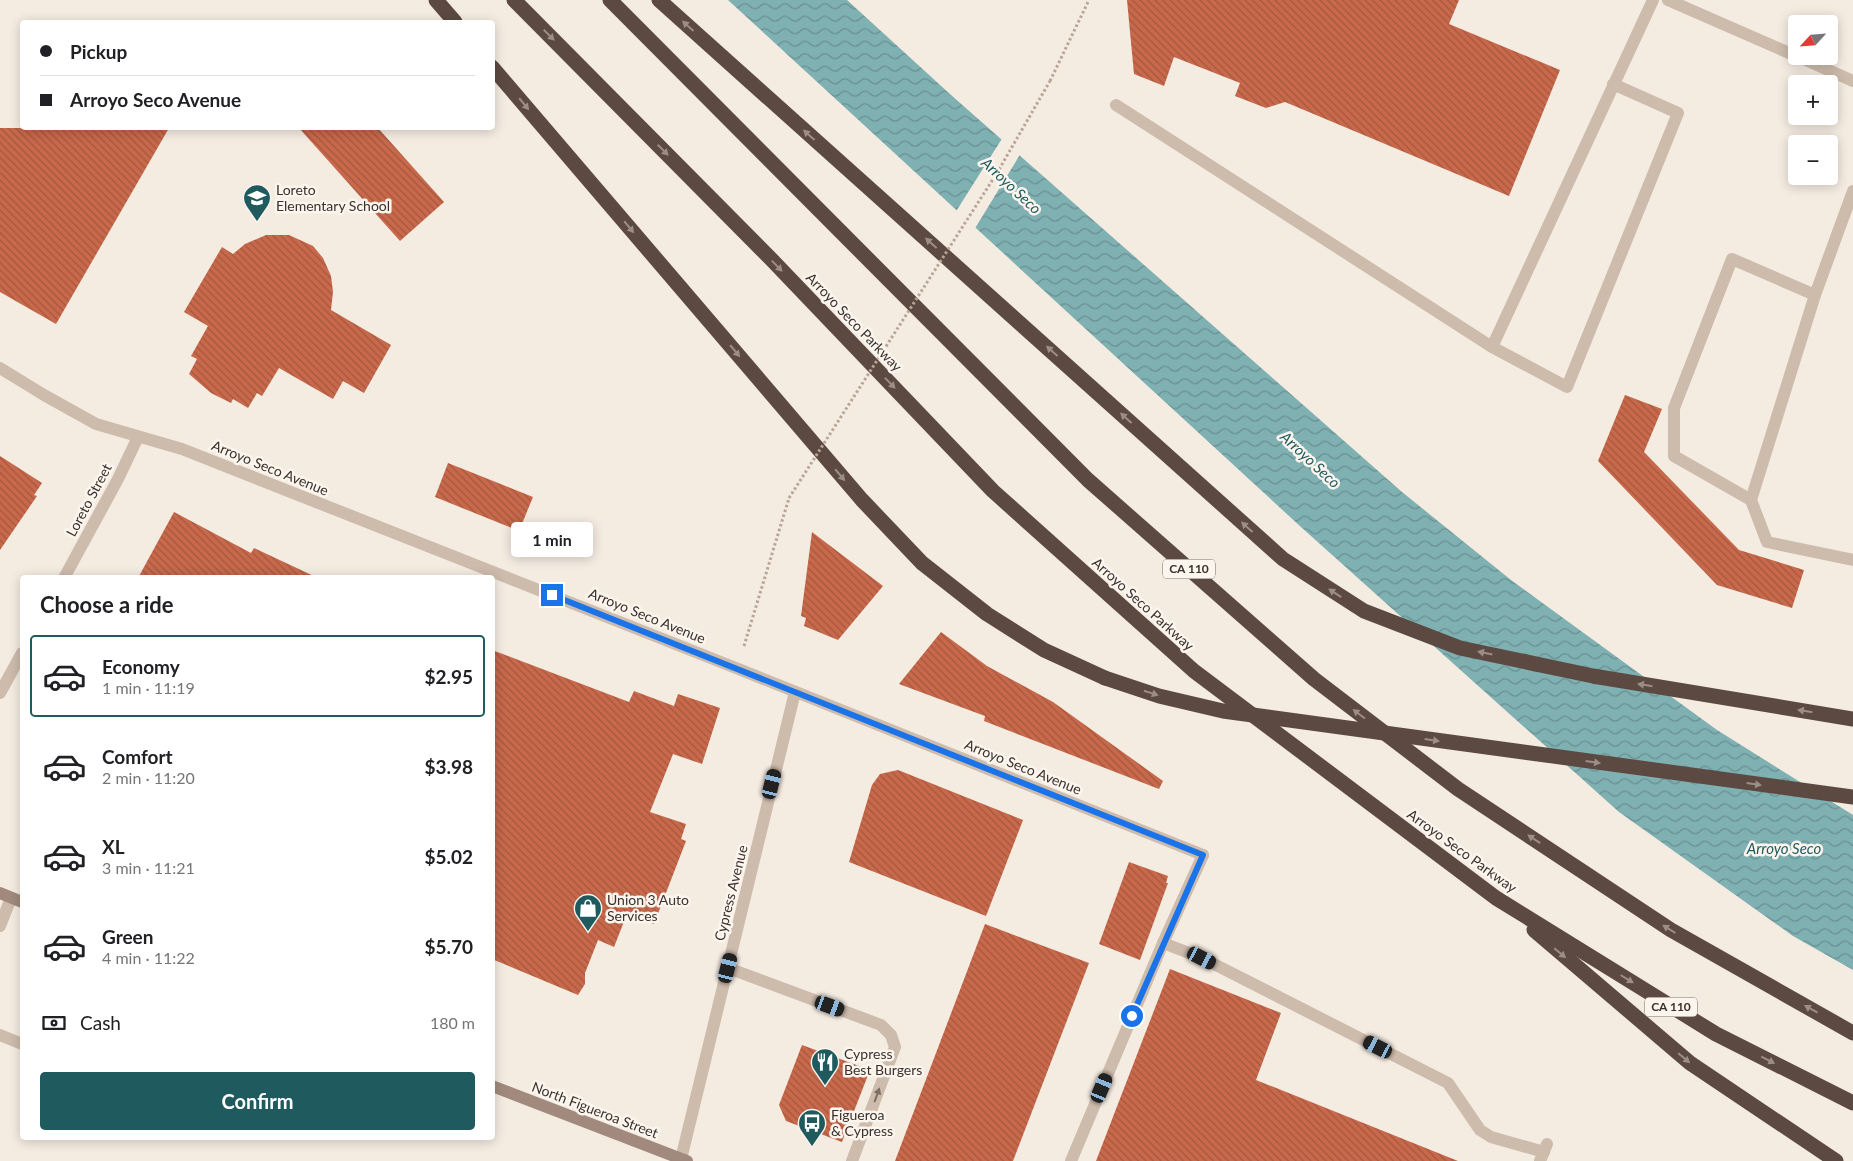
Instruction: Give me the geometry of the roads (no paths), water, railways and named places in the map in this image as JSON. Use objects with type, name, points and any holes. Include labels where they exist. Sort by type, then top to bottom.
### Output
[{"type":"highway","points":[[436,0],[453,20]]},
{"type":"highway","name":"Arroyo Seco Parkway","points":[[514,0],[772,260],[993,491],[1194,671],[1496,898],[1716,1034],[1853,1103]]},
{"type":"highway","name":"CA 110","points":[[610,0],[1088,480],[1314,679],[1458,789],[1663,925],[1853,1033]]},
{"type":"highway","points":[[659,0],[1283,559],[1364,612],[1460,648],[1593,676],[1853,719]]},
{"type":"highway","points":[[495,70],[862,500],[922,564],[987,614],[1044,650],[1105,678],[1159,696],[1223,711],[1853,797]]},
{"type":"highway","points":[[1496,898],[1690,1063],[1836,1161]]},
{"type":"main road","name":"North Figueroa Street","points":[[495,1087],[684,1160]]},
{"type":"street","points":[[1492,346],[1653,0]]},
{"type":"street","points":[[1668,0],[1788,52]]},
{"type":"street","points":[[1817,65],[1853,81]]},
{"type":"street","points":[[1116,105],[1492,346],[1567,388],[1678,113],[1613,84]]},
{"type":"street","points":[[1853,192],[1815,295],[1751,500],[1767,542],[1853,560]]},
{"type":"street","points":[[1751,500],[1674,456],[1674,408],[1732,259],[1815,295]]},
{"type":"street","name":"Arroyo Seco Avenue","points":[[0,368],[44,396],[96,424],[182,449],[1203,855],[1163,943]]},
{"type":"street","name":"Loreto Street","points":[[66,575],[118,479],[138,436]]},
{"type":"street","points":[[0,694],[20,657]]},
{"type":"street","name":"Cypress Avenue","points":[[684,1160],[794,692]]},
{"type":"street","points":[[0,926],[11,898]]},
{"type":"street","points":[[1071,1161],[1163,943],[1202,958],[1448,1083],[1480,1130],[1491,1137],[1544,1152]]},
{"type":"street","points":[[728,968],[881,1025],[891,1035],[895,1048],[853,1159]]},
{"type":"street","points":[[0,1035],[20,1043]]},
{"type":"water","name":"Arroyo Seco","points":[[728,0],[847,0],[951,95],[1402,492],[1511,580],[1717,730],[1853,815],[1853,970],[1793,936],[1619,812],[1301,527]]},
{"type":"place","name":"Loreto Elementary School","points":[[257,222]]},
{"type":"place","name":"Union 3 Auto Services","points":[[588,932]]},
{"type":"place","name":"Cypress Best Burgers","points":[[825,1086]]},
{"type":"place","name":"Figueroa & Cypress","points":[[812,1147]]}]
